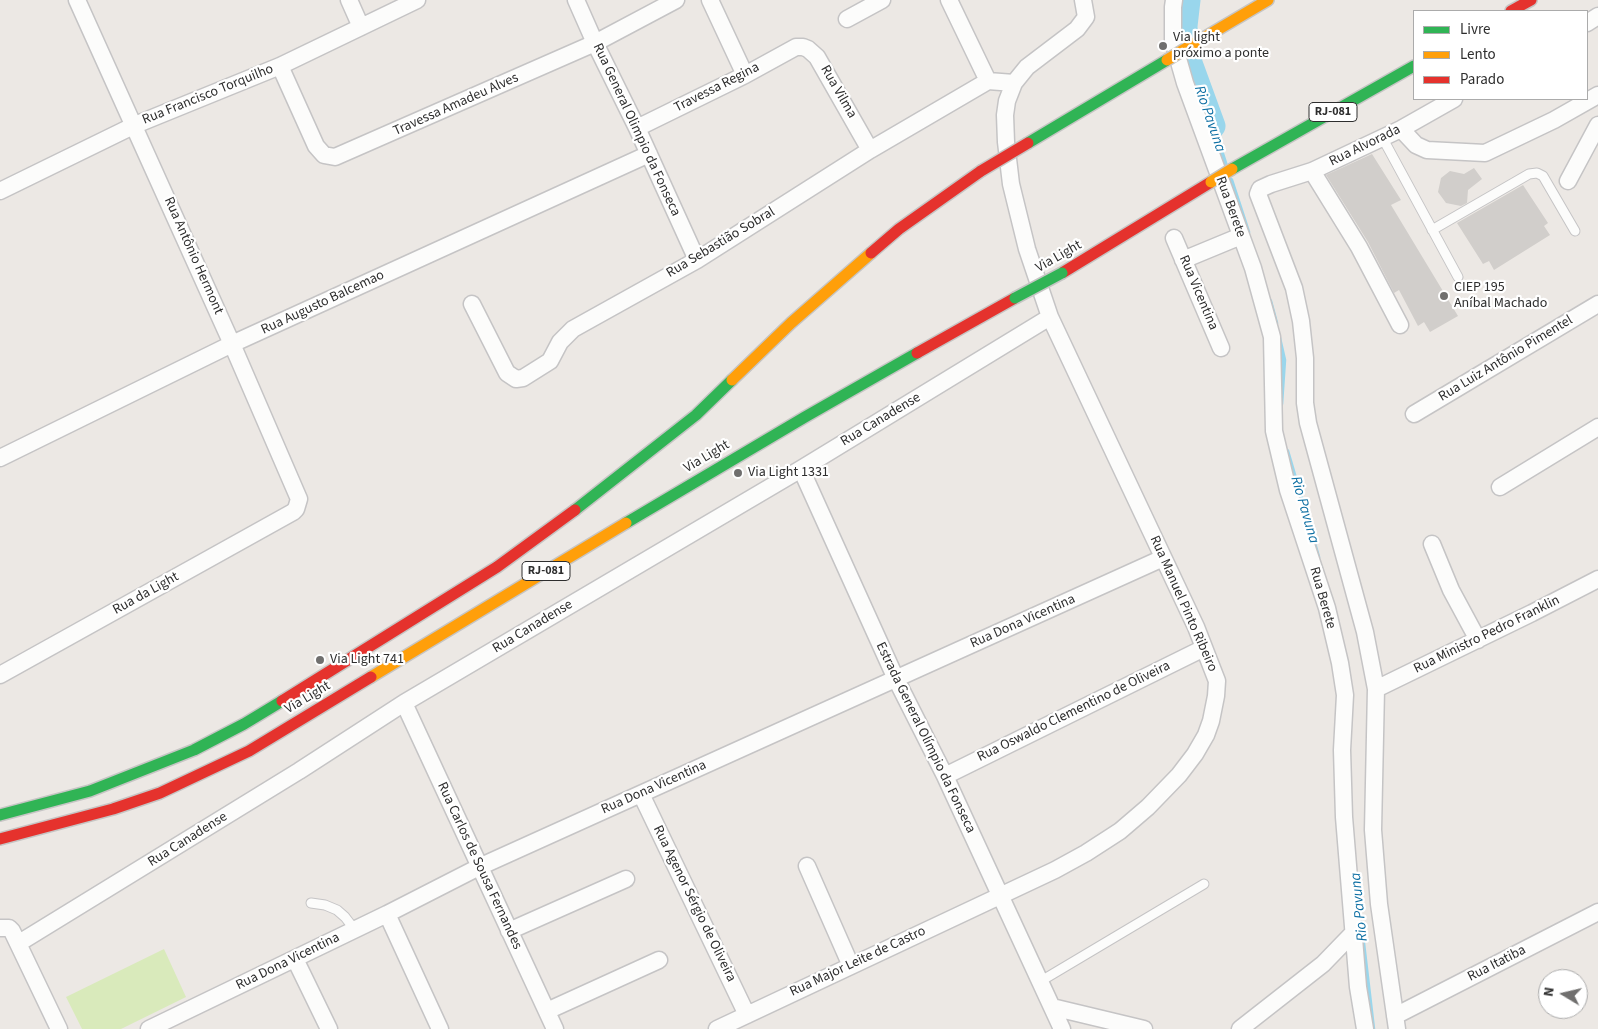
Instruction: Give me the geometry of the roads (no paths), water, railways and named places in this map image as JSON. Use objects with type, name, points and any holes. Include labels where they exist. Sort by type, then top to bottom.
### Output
[{"type":"main road","name":"Via Light","points":[[0,815],[90,791],[194,750],[244,724],[497,567],[600,492],[681,427],[791,324],[898,229],[981,171],[1268,0]]},
{"type":"main road","points":[[1511,10],[1519,0]]},
{"type":"main road","points":[[1512,10],[1531,0]]},
{"type":"main road","name":"Via Light","points":[[0,839],[113,809],[160,793],[249,751],[788,426],[1062,273],[1251,158],[1413,67]]},
{"type":"street","name":"Rua Antônio Hermont","points":[[77,0],[135,125],[296,491],[299,499],[293,512]]},
{"type":"street","points":[[348,0],[361,27]]},
{"type":"street","name":"Rua Francisco Torquilho","points":[[0,191],[135,125],[280,66],[415,0]]},
{"type":"street","name":"Rua General Olimpio da Fonseca","points":[[576,0],[697,260]]},
{"type":"street","name":"Travessa Amadeu Alves","points":[[280,66],[316,146],[324,155],[336,157],[595,43],[676,0]]},
{"type":"street","points":[[710,0],[745,75]]},
{"type":"street","points":[[847,18],[882,0]]},
{"type":"street","points":[[949,0],[988,80],[1014,83],[1038,57],[1077,29],[1086,17],[1084,0]]},
{"type":"street","name":"Rua Berete","points":[[1173,4],[1174,40],[1185,83],[1241,236],[1262,298],[1272,337],[1274,431],[1288,490],[1327,608],[1340,664],[1345,695],[1342,750],[1344,817],[1363,1027]]},
{"type":"street","name":"Travessa Regina","points":[[637,128],[745,75],[796,47]]},
{"type":"street","name":"Rua Vilma","points":[[796,47],[808,48],[817,57],[870,150]]},
{"type":"street","name":"Rua Sebastião Sobral","points":[[472,304],[507,373],[516,379],[523,378],[550,361],[560,342],[573,328],[697,260],[870,150],[988,80]]},
{"type":"street","name":"Rua Manuel Pinto Ribeiro","points":[[999,896],[1055,870],[1120,831],[1148,807],[1179,775],[1195,754],[1206,735],[1211,721],[1217,681],[1163,558],[1050,317],[1027,248],[1011,184],[1005,115],[1007,101],[1014,83]]},
{"type":"street","points":[[1400,129],[1416,146],[1427,150],[1485,153],[1554,120],[1598,95]]},
{"type":"street","name":"Rua Alvorada","points":[[1376,689],[1365,632],[1308,423],[1305,403],[1302,321],[1294,288],[1258,194],[1260,190],[1271,184],[1312,172],[1400,129],[1452,100]]},
{"type":"street","points":[[1568,181],[1598,126]]},
{"type":"street","name":"Rua Augusto Balcemao","points":[[0,458],[232,344],[649,154]]},
{"type":"street","points":[[1312,172],[1359,247],[1400,325]]},
{"type":"street","points":[[1183,260],[1241,236]]},
{"type":"street","name":"Rua Vicentina","points":[[1174,238],[1221,348]]},
{"type":"street","name":"Rua Luiz Antônio Pimentel","points":[[1414,414],[1598,304]]},
{"type":"street","name":"Rua Canadense","points":[[19,943],[291,776],[404,703],[801,469],[1050,317]]},
{"type":"street","points":[[1500,486],[1598,427]]},
{"type":"street","name":"Estrada General Olímpio da Fonseca","points":[[801,469],[896,679],[945,776],[1062,1029]]},
{"type":"street","name":"Rua da Light","points":[[0,675],[293,512]]},
{"type":"street","points":[[1432,544],[1450,590],[1478,640]]},
{"type":"street","name":"Rua Dona Vicentina","points":[[149,1029],[355,930],[479,867],[1163,558]]},
{"type":"street","name":"Rua Ministro Pedro Franklin","points":[[1376,689],[1598,579]]},
{"type":"street","name":"Rua Oswaldo Clementino de Oliveira","points":[[945,776],[1204,648]]},
{"type":"street","points":[[1376,689],[1373,830],[1379,904],[1396,1022]]},
{"type":"street","name":"Rua Carlos de Sousa Fernandes","points":[[404,703],[555,1029]]},
{"type":"street","name":"Rua Agenor Sérgio de Oliveira","points":[[641,794],[747,1015]]},
{"type":"street","points":[[807,866],[851,966]]},
{"type":"street","points":[[509,931],[626,879]]},
{"type":"street","name":"Rua Major Leite de Castro","points":[[717,1029],[999,896]]},
{"type":"street","name":"Rua Itatiba","points":[[1396,1022],[1598,912]]},
{"type":"street","points":[[387,914],[440,1029]]},
{"type":"street","points":[[0,928],[4,927],[12,931],[19,943],[58,1029]]},
{"type":"street","points":[[1240,1029],[1322,964],[1353,933]]},
{"type":"street","points":[[295,959],[328,1029]]},
{"type":"street","points":[[547,1011],[659,960]]},
{"type":"street","points":[[1052,1007],[1144,1029]]},
{"type":"lane","points":[[1382,137],[1458,278]]},
{"type":"lane","points":[[1432,230],[1529,174],[1537,173],[1543,176],[1575,231]]},
{"type":"lane","points":[[1041,982],[1204,884]]},
{"type":"lane","points":[[311,903],[325,905],[337,910],[355,930]]},
{"type":"waterway","name":"Rio Pavuna","points":[[1188,0],[1185,26],[1186,52],[1213,126]]},
{"type":"waterway","name":"Rio Pavuna","points":[[1213,126],[1225,163]]},
{"type":"waterway","name":"Rio Pavuna","points":[[1231,180],[1248,232]]},
{"type":"waterway","name":"Rio Pavuna","points":[[1270,301],[1276,323]]},
{"type":"waterway","name":"Rio Pavuna","points":[[1279,338],[1284,360],[1281,404]]},
{"type":"waterway","name":"Rio Pavuna","points":[[1287,451],[1318,557]]},
{"type":"waterway","name":"Rio Pavuna","points":[[1361,926],[1373,1029]]},
{"type":"place","name":"Via light próximo a ponte","points":[[1163,46]]},
{"type":"place","name":"CIEP 195 Aníbal Machado","points":[[1444,296]]},
{"type":"place","name":"Via Light 1331","points":[[738,473]]},
{"type":"place","name":"Via Light 741","points":[[320,660]]}]
